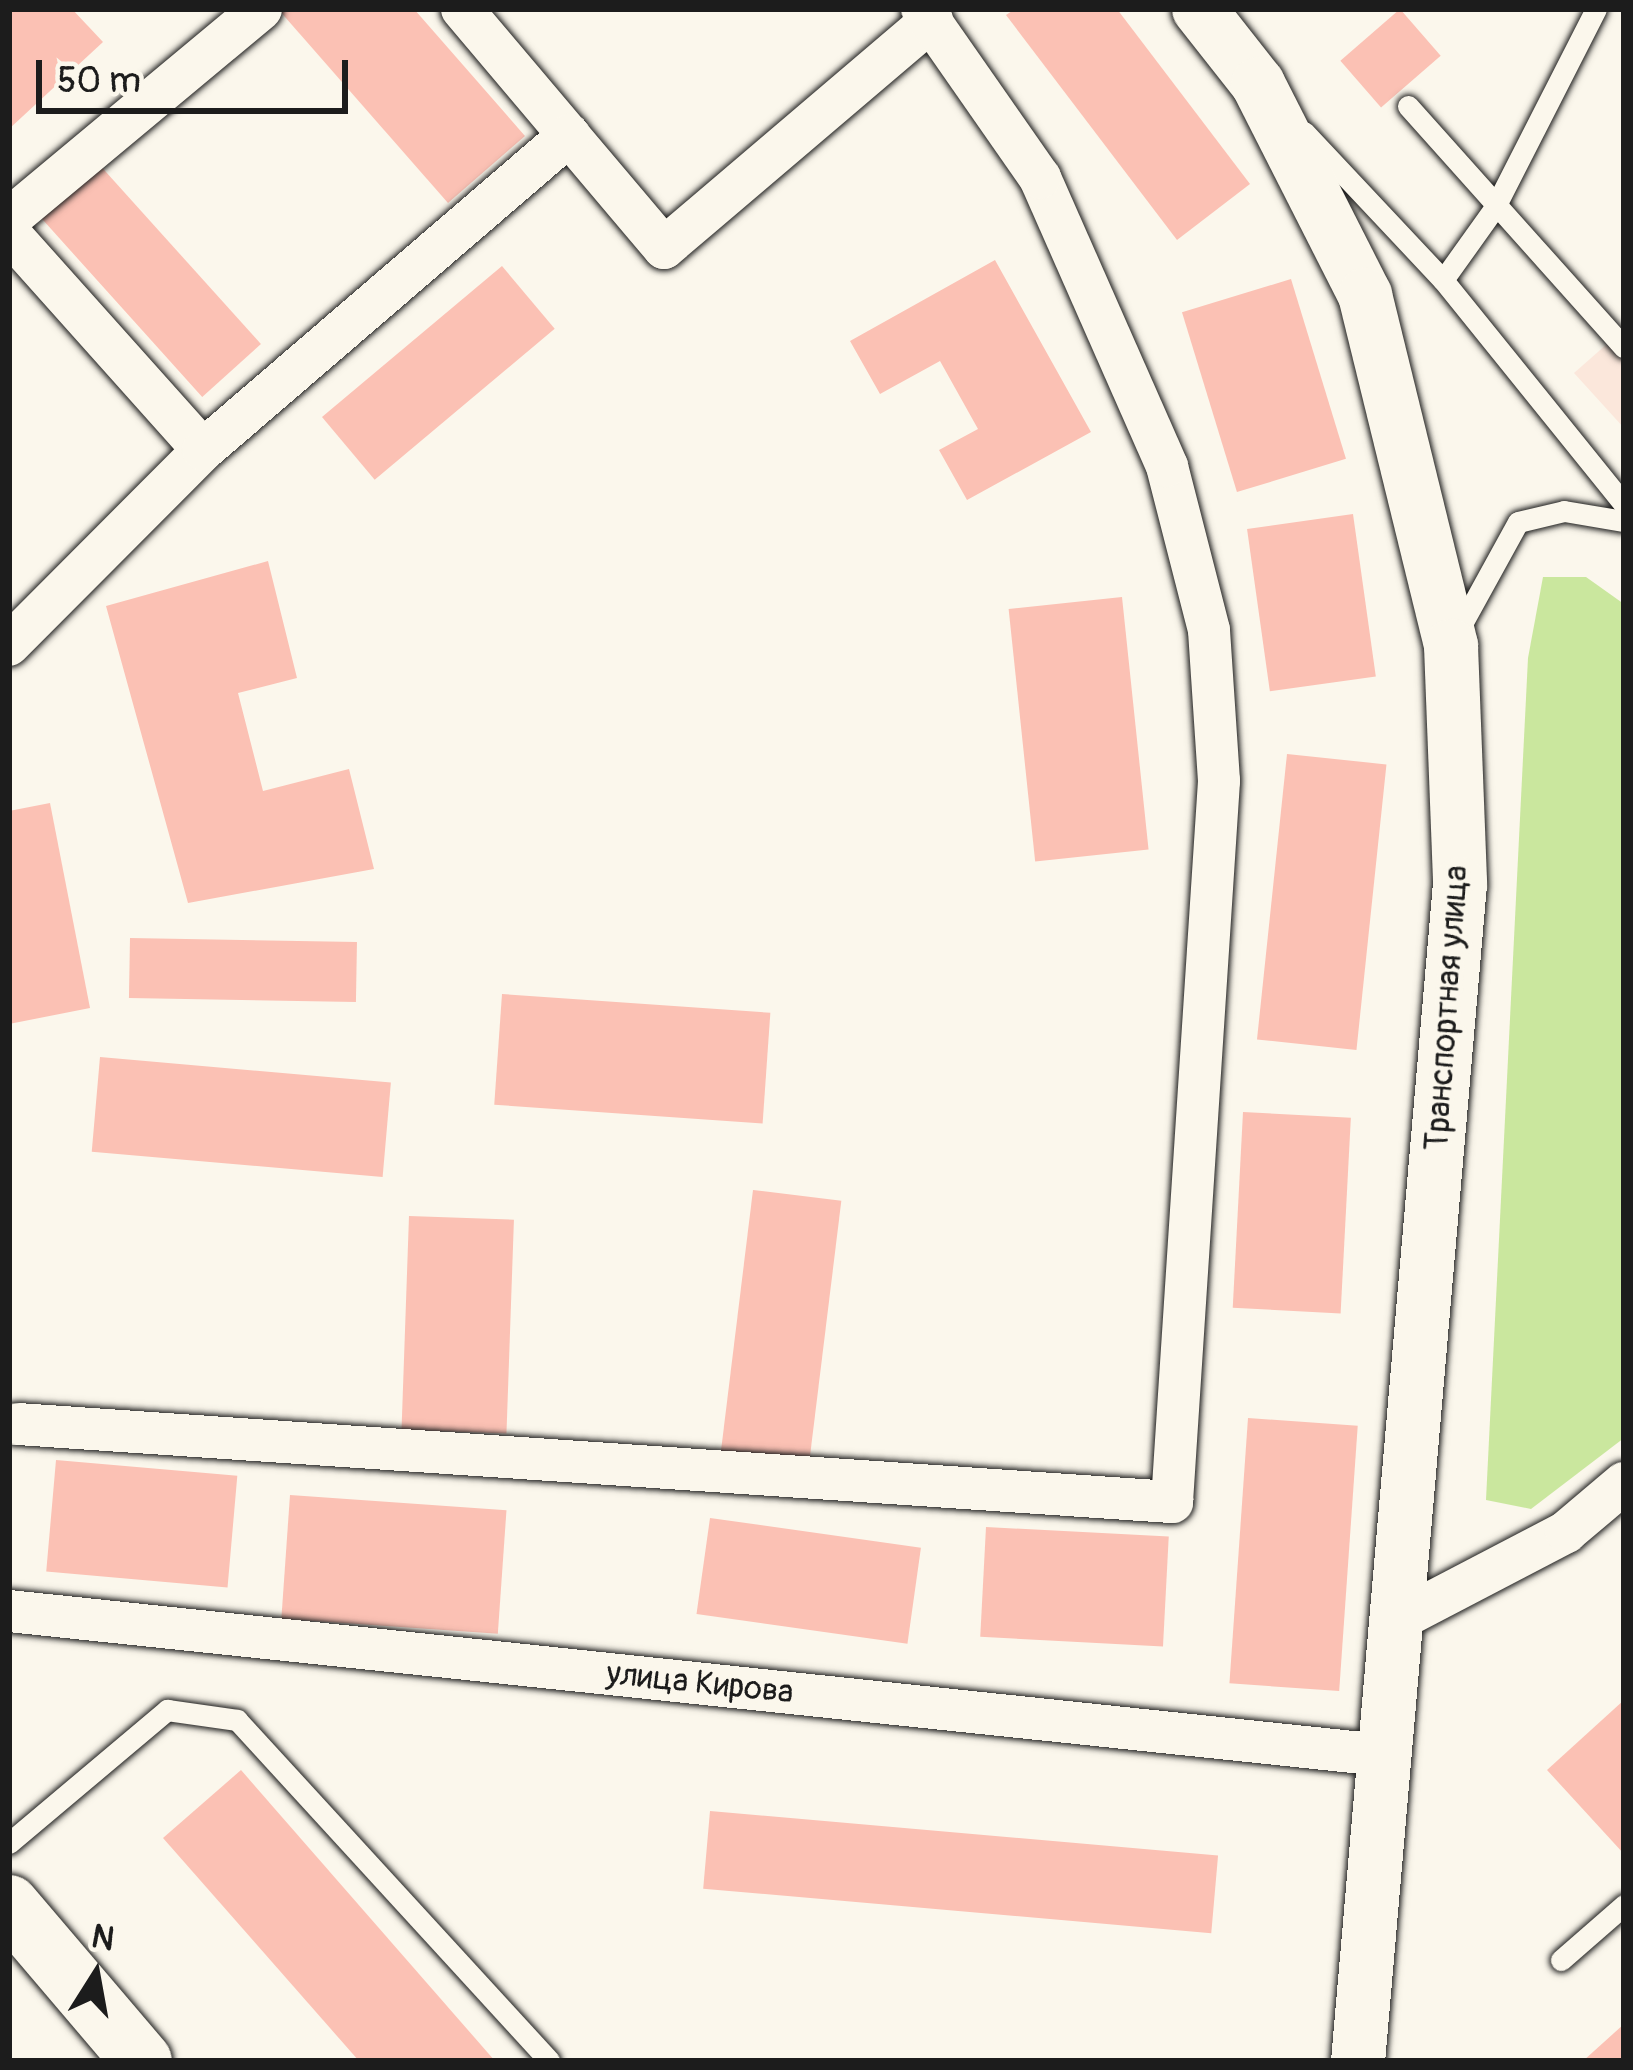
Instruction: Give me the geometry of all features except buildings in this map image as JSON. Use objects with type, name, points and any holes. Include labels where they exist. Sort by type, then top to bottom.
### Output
[{"type":"main road","points":[[9,1905],[142,2061]]},
{"type":"street","points":[[9,219],[261,9]]},
{"type":"street","points":[[18,1424],[1172,1502],[1219,782],[1209,631],[1168,466],[1040,178],[927,15],[664,248],[462,9]]},
{"type":"street","name":"Транспортная улица","points":[[1199,9],[1258,84],[1365,295],[1451,646],[1460,884],[1396,1621],[1390,1756],[1358,2061]]},
{"type":"street","points":[[9,646],[203,450],[568,135]]},
{"type":"street","points":[[9,233],[203,450]]},
{"type":"street","points":[[1396,1621],[1566,1532],[1624,1483]]},
{"type":"street","name":"улица Кирова","points":[[9,1611],[1390,1756]]},
{"type":"lane","points":[[1443,280],[1496,207],[1596,9]]},
{"type":"lane","points":[[1258,84],[1443,280],[1624,504]]},
{"type":"lane","points":[[1408,106],[1624,348]]},
{"type":"lane","points":[[1451,646],[1519,522],[1564,512],[1624,521]]},
{"type":"lane","points":[[9,1843],[167,1710],[237,1720],[549,2061]]},
{"type":"lane","points":[[1562,1960],[1624,1905]]},
{"type":"shaded area","points":[[1624,329],[1624,428],[1574,373]]},
{"type":"green space","points":[[1543,577],[1586,577],[1624,604],[1624,1438],[1531,1509],[1486,1500],[1528,658]]}]
